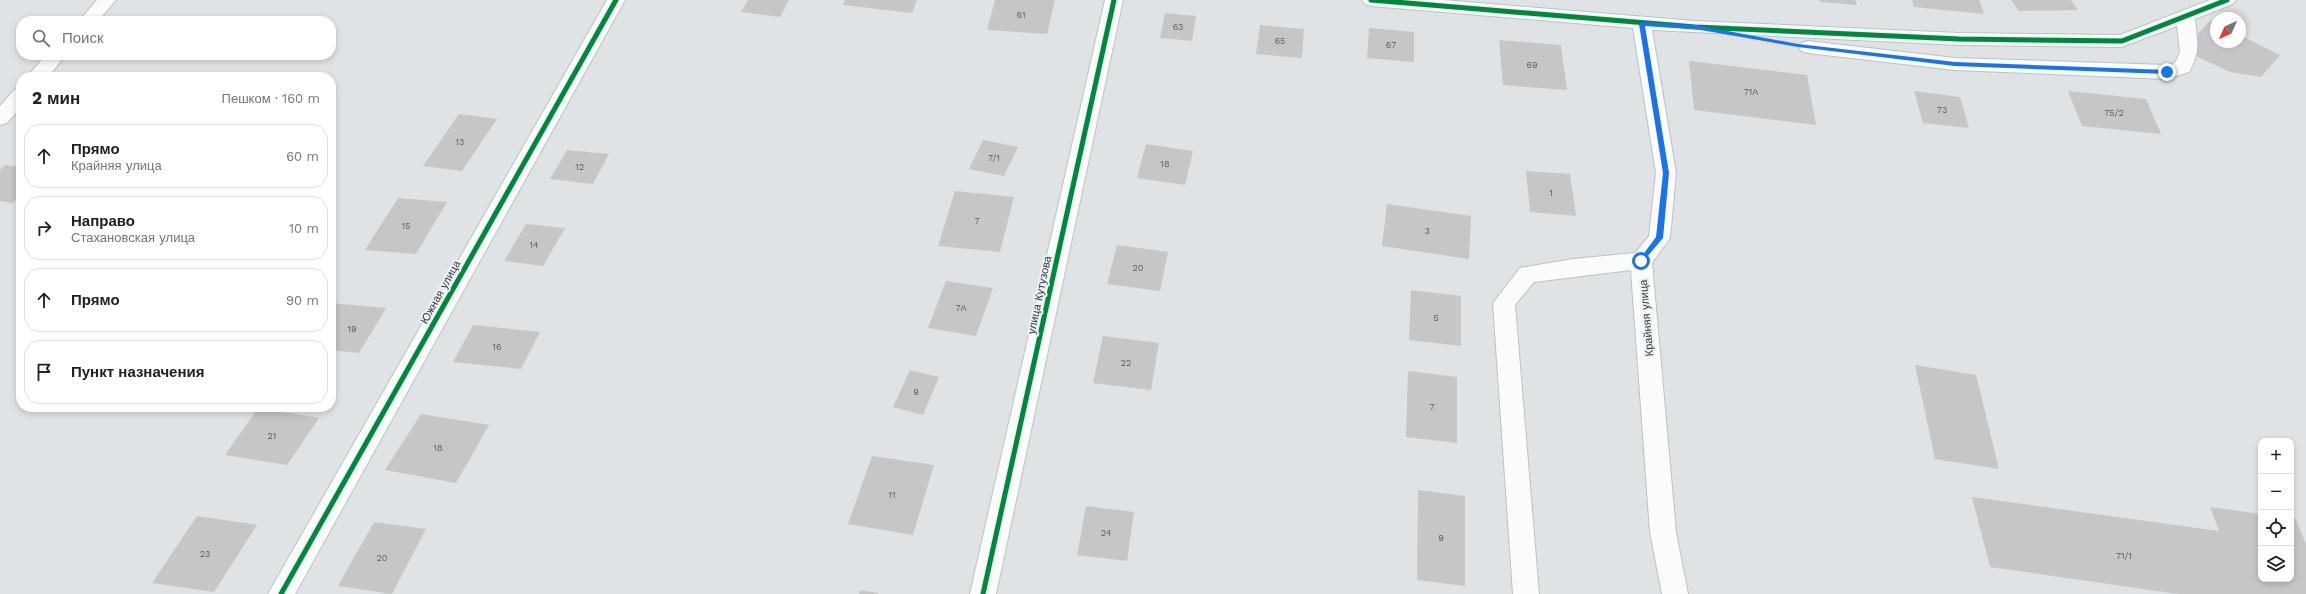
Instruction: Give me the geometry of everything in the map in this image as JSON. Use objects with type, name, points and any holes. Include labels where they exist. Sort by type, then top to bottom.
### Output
[{"type":"street","points":[[93,16],[107,0]]},
{"type":"street","name":"Южная улица","points":[[281,594],[616,0]]},
{"type":"street","name":"улица Кутузова","points":[[983,594],[1114,0]]},
{"type":"street","points":[[1371,0],[1642,24],[1818,34],[1960,40],[2122,41],[2227,0]]},
{"type":"street","points":[[1695,27],[1798,45],[1955,64],[2167,72],[2182,68],[2189,52],[2185,16]]},
{"type":"street","points":[[1526,594],[1504,303],[1528,274],[1573,267],[1641,261],[1659,238],[1666,173],[1642,24]]},
{"type":"street","points":[[42,72],[52,60]]},
{"type":"street","points":[[0,118],[16,100]]},
{"type":"street","name":"Крайняя улица","points":[[1641,261],[1663,532],[1675,594]]},
{"type":"building","points":[[748,0],[789,0],[780,17],[741,12]]},
{"type":"building","points":[[845,0],[917,0],[912,13],[843,5]]},
{"type":"building","points":[[995,0],[1055,0],[1047,34],[987,30]]},
{"type":"building","points":[[1819,0],[1855,0],[1857,5],[1820,2]]},
{"type":"building","points":[[1912,0],[1979,0],[1984,14],[1914,7]]},
{"type":"building","points":[[2011,0],[2071,0],[2078,10],[2019,11]]},
{"type":"building","points":[[1165,13],[1196,16],[1192,41],[1160,38]]},
{"type":"building","points":[[2210,21],[2210,48],[2246,48],[2246,38],[2280,55],[2261,77],[2230,72],[2183,50]]},
{"type":"building","points":[[1260,25],[1304,29],[1302,58],[1256,54]]},
{"type":"building","points":[[1369,28],[1414,32],[1414,62],[1367,58]]},
{"type":"building","points":[[1499,40],[1561,45],[1567,90],[1503,85]]},
{"type":"building","points":[[1689,61],[1807,75],[1816,125],[1694,110]]},
{"type":"building","points":[[1914,91],[1960,97],[1969,128],[1923,123]]},
{"type":"building","points":[[2068,91],[2146,99],[2161,134],[2082,126]]},
{"type":"building","points":[[459,114],[497,119],[462,171],[423,166]]},
{"type":"building","points":[[983,140],[1018,147],[1004,176],[969,169]]},
{"type":"building","points":[[1146,144],[1193,151],[1185,185],[1137,178]]},
{"type":"building","points":[[567,150],[609,154],[593,184],[550,179]]},
{"type":"building","points":[[5,165],[16,166],[16,200],[13,203],[0,201],[0,170]]},
{"type":"building","points":[[1526,171],[1570,174],[1576,216],[1530,212]]},
{"type":"building","points":[[955,191],[1014,197],[1000,252],[938,246]]},
{"type":"building","points":[[398,198],[447,202],[416,254],[365,250]]},
{"type":"building","points":[[1387,204],[1471,216],[1469,259],[1382,246]]},
{"type":"building","points":[[526,224],[565,228],[543,266],[504,261]]},
{"type":"building","points":[[1117,245],[1168,252],[1160,291],[1107,284]]},
{"type":"building","points":[[946,281],[993,288],[976,336],[928,328]]},
{"type":"building","points":[[1411,290],[1461,296],[1461,346],[1409,340]]},
{"type":"building","points":[[336,303],[386,308],[359,353],[336,351]]},
{"type":"building","points":[[473,325],[540,332],[521,369],[453,362]]},
{"type":"building","points":[[1103,336],[1159,343],[1151,390],[1093,383]]},
{"type":"building","points":[[1915,365],[1976,375],[1999,469],[1935,459]]},
{"type":"building","points":[[910,370],[939,377],[923,415],[893,407]]},
{"type":"building","points":[[1408,371],[1457,377],[1457,443],[1406,437]]},
{"type":"building","points":[[255,412],[282,412],[319,418],[287,465],[225,455]]},
{"type":"building","points":[[421,414],[489,425],[456,483],[385,470]]},
{"type":"building","points":[[872,456],[934,465],[913,535],[848,524]]},
{"type":"building","points":[[1418,490],[1465,496],[1465,586],[1417,580]]},
{"type":"building","points":[[1972,497],[2219,531],[2210,507],[2258,514],[2258,582],[2294,582],[2295,518],[2306,544],[2306,594],[2178,594],[1990,567]]},
{"type":"building","points":[[1086,506],[1134,512],[1127,561],[1077,555]]},
{"type":"building","points":[[197,516],[257,525],[214,592],[152,583]]},
{"type":"building","points":[[374,522],[426,529],[392,594],[338,586]]},
{"type":"building","points":[[860,590],[878,593],[878,594],[859,594]]},
{"type":"cycle path","points":[[281,594],[616,0]]},
{"type":"cycle path","points":[[983,594],[1114,0]]},
{"type":"cycle path","points":[[1371,0],[1695,27],[1959,39],[2122,41],[2227,0]]},
{"type":"route","points":[[1641,261],[1659,238],[1666,173],[1642,24],[1695,27],[1798,45],[1955,64],[2167,72]]}]
